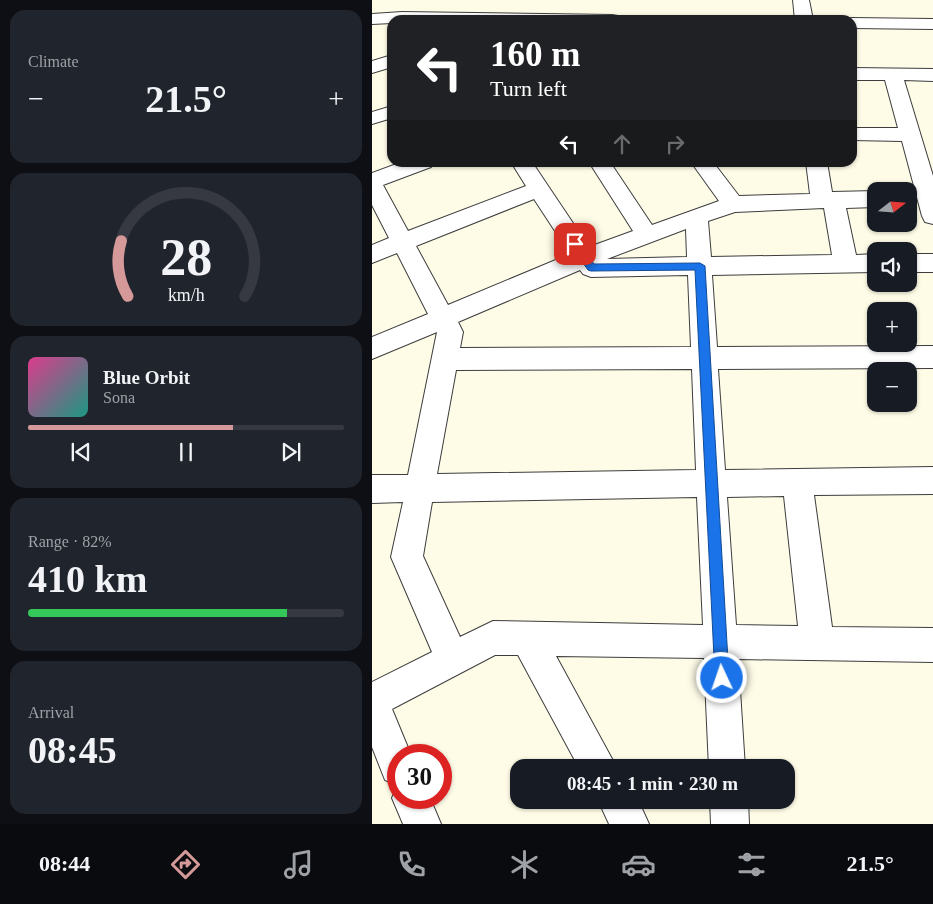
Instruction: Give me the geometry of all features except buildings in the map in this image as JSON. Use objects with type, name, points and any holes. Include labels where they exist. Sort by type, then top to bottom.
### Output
[{"type":"street","points":[[583,15],[584,0]]},
{"type":"street","points":[[801,0],[803,15]]},
{"type":"street","points":[[372,19],[403,8],[508,15]]},
{"type":"street","points":[[857,23],[932,24]]},
{"type":"street","points":[[372,67],[387,62]]},
{"type":"street","points":[[857,74],[932,75]]},
{"type":"street","points":[[893,74],[910,135],[923,205]]},
{"type":"street","points":[[372,118],[387,114]]},
{"type":"street","points":[[857,134],[910,135]]},
{"type":"street","points":[[411,167],[372,182],[450,332],[407,557],[452,659]]},
{"type":"street","points":[[523,167],[591,268],[867,264]]},
{"type":"street","points":[[601,167],[646,235]]},
{"type":"street","points":[[705,167],[733,204]]},
{"type":"street","points":[[818,167],[846,264]]},
{"type":"street","points":[[372,254],[538,189]]},
{"type":"street","points":[[372,348],[584,258],[733,204],[867,199]]},
{"type":"street","points":[[697,217],[726,759]]},
{"type":"street","points":[[917,263],[932,263]]},
{"type":"street","points":[[445,359],[932,357]]},
{"type":"street","points":[[372,489],[932,480]]},
{"type":"street","points":[[797,482],[817,643]]},
{"type":"street","points":[[389,744],[372,702],[493,638],[932,645]]},
{"type":"street","points":[[528,639],[594,759]]},
{"type":"street","points":[[416,809],[422,824]]},
{"type":"street","points":[[622,809],[630,824]]},
{"type":"street","points":[[729,809],[730,824]]},
{"type":"route","points":[[575,244],[591,268],[700,266],[722,678]]}]
